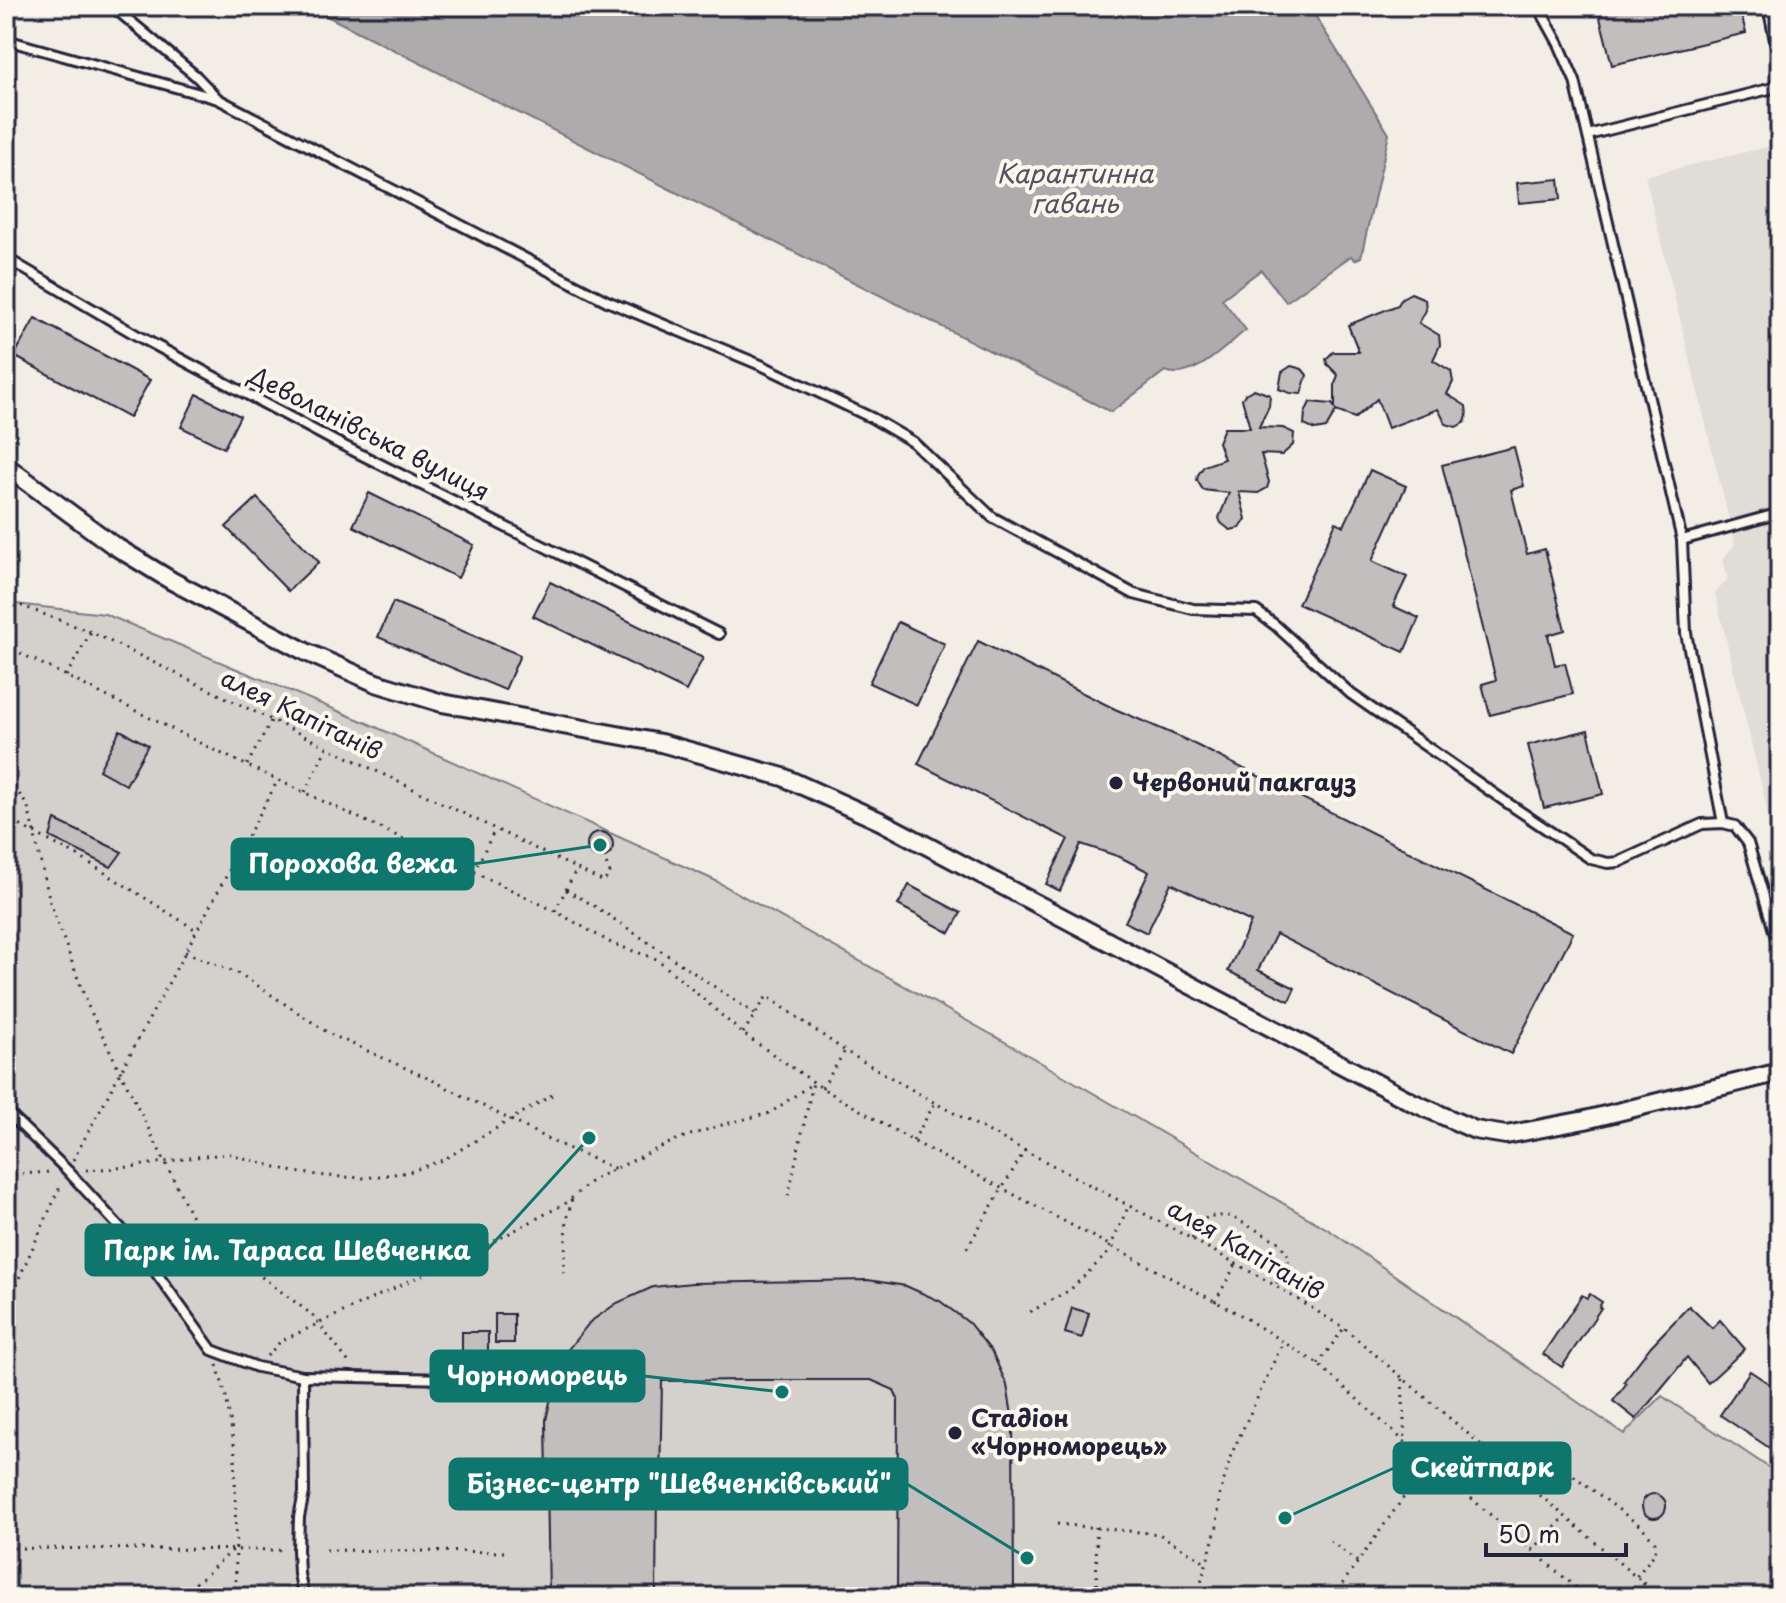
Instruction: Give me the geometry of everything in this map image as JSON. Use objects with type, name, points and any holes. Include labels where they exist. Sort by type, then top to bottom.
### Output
[{"type":"street","points":[[6,466],[113,545],[172,581],[306,652],[376,683],[442,703],[661,743],[783,777],[880,821],[1412,1102],[1475,1130],[1506,1135],[1585,1120],[1780,1072]]},
{"type":"lane","points":[[112,6],[196,76],[218,99]]},
{"type":"lane","points":[[1538,6],[1575,81],[1682,540],[1686,633],[1723,823]]},
{"type":"lane","points":[[1768,6],[1780,65]]},
{"type":"lane","points":[[6,40],[218,99],[607,301],[763,366],[872,418],[913,442],[992,517],[1134,594],[1193,609],[1220,612],[1245,610],[1264,616],[1351,694],[1591,859],[1619,862],[1694,827],[1723,823],[1740,830],[1748,843],[1780,951]]},
{"type":"lane","points":[[1588,135],[1773,88],[1780,76]]},
{"type":"lane","name":"Деволанівська вулиця","points":[[6,258],[138,336],[336,442],[719,634]]},
{"type":"lane","points":[[1682,540],[1780,513]]},
{"type":"lane","points":[[6,1111],[68,1171],[136,1245],[212,1350],[257,1367],[303,1376],[501,1380]]},
{"type":"lane","points":[[303,1376],[304,1493],[299,1517],[298,1550],[304,1597]]},
{"type":"path","name":"алея Капітанів","points":[[6,600],[91,632],[604,882],[610,873],[604,858]]},
{"type":"path","points":[[66,676],[91,632]]},
{"type":"path","points":[[6,646],[278,780],[555,911],[613,944],[657,959],[742,1033],[813,1083],[913,1141],[1239,1314],[1318,1364],[1587,1597]]},
{"type":"path","points":[[247,765],[271,721]]},
{"type":"path","points":[[305,792],[327,747]]},
{"type":"path","points":[[6,774],[28,807],[50,902],[88,1006],[198,1229],[311,1314],[361,1377]]},
{"type":"path","points":[[6,1307],[68,1171],[278,780]]},
{"type":"path","points":[[6,818],[78,856],[197,930]]},
{"type":"path","points":[[474,872],[495,829]]},
{"type":"path","points":[[555,911],[576,870]]},
{"type":"path","points":[[566,890],[755,1014],[742,1033]]},
{"type":"path","points":[[185,952],[240,974],[330,1034],[616,1169]]},
{"type":"path","name":"алея Капітанів","points":[[755,1014],[767,996],[845,1051],[935,1103],[1192,1239],[1344,1328],[1663,1597]]},
{"type":"path","points":[[822,1088],[845,1051]]},
{"type":"path","points":[[257,1367],[281,1341],[489,1244],[572,1198],[594,1179],[678,1139],[770,1113],[813,1083]]},
{"type":"path","points":[[788,1196],[813,1083]]},
{"type":"path","points":[[6,1175],[165,1163],[230,1154],[294,1172],[364,1178],[409,1172],[443,1160],[557,1092]]},
{"type":"path","points":[[913,1141],[935,1103]]},
{"type":"path","points":[[967,1248],[1025,1150]]},
{"type":"path","points":[[564,1273],[567,1220],[572,1198]]},
{"type":"path","points":[[1030,1312],[1070,1290],[1107,1254],[1129,1205]]},
{"type":"path","points":[[1192,1239],[1207,1216],[1230,1216],[1279,1242],[1290,1258],[1276,1286]]},
{"type":"path","points":[[1215,1302],[1236,1264]]},
{"type":"path","points":[[1318,1364],[1344,1328]]},
{"type":"path","points":[[1197,1597],[1217,1526],[1219,1498],[1231,1455],[1283,1342]]},
{"type":"path","points":[[212,1350],[226,1396],[235,1450],[236,1597]]},
{"type":"path","points":[[1402,1379],[1405,1442]]},
{"type":"path","points":[[1451,1481],[1482,1446],[1531,1455],[1569,1472],[1643,1528],[1655,1542],[1655,1553],[1636,1577]]},
{"type":"path","points":[[1333,1597],[1429,1463]]},
{"type":"path","points":[[1532,1551],[1566,1516]]},
{"type":"path","points":[[1057,1524],[1159,1534],[1207,1563]]},
{"type":"path","points":[[1096,1527],[1097,1597]]},
{"type":"path","points":[[1330,1541],[1358,1562]]},
{"type":"path","points":[[6,1548],[298,1550]]},
{"type":"path","points":[[166,1597],[199,1581],[235,1548]]},
{"type":"path","points":[[326,1550],[506,1552]]},
{"type":"path","points":[[1632,1597],[1644,1583]]},
{"type":"shaded area","points":[[1780,144],[1780,862],[1715,593],[1728,579],[1723,559],[1735,544],[1645,176]]},
{"type":"shaded area","points":[[6,603],[105,614],[367,723],[714,880],[1014,1047],[1329,1230],[1624,1434],[1662,1396],[1780,1475],[1780,1597],[6,1597]]},
{"type":"water","name":"Карантинна гавань","points":[[307,6],[1309,6],[1389,134],[1361,257],[1355,260],[1351,256],[1286,302],[1261,270],[1222,299],[1246,330],[1197,367],[1176,373],[1165,371],[1111,412]]},
{"type":"building","points":[[1597,6],[1739,6],[1746,33],[1612,65]]},
{"type":"building","points":[[1559,179],[1561,199],[1519,203],[1517,183]]},
{"type":"building","points":[[1411,293],[1425,299],[1426,310],[1419,323],[1439,335],[1440,345],[1433,360],[1451,371],[1453,382],[1447,394],[1466,406],[1465,422],[1456,427],[1446,424],[1438,409],[1388,428],[1377,399],[1355,418],[1336,411],[1326,428],[1315,430],[1304,425],[1310,402],[1332,404],[1335,408],[1338,375],[1326,359],[1333,352],[1359,352],[1348,325],[1398,305],[1402,298]]},
{"type":"building","points":[[35,318],[150,380],[129,418],[14,356]]},
{"type":"building","points":[[1291,366],[1302,369],[1307,375],[1301,394],[1279,389],[1282,372]]},
{"type":"building","points":[[1254,389],[1270,395],[1269,406],[1259,427],[1283,428],[1294,433],[1293,445],[1282,455],[1261,454],[1269,482],[1267,488],[1258,493],[1239,492],[1246,519],[1240,528],[1230,530],[1219,518],[1229,493],[1203,490],[1197,480],[1204,466],[1224,459],[1218,442],[1224,428],[1250,428],[1242,399]]},
{"type":"building","points":[[197,394],[240,416],[224,448],[181,427]]},
{"type":"building","points":[[1514,447],[1524,486],[1511,490],[1527,554],[1545,549],[1565,630],[1548,635],[1555,665],[1565,663],[1573,694],[1490,715],[1482,684],[1496,680],[1442,465]]},
{"type":"building","points":[[1370,470],[1406,486],[1372,561],[1407,577],[1393,606],[1419,618],[1404,652],[1298,604],[1336,522],[1344,526]]},
{"type":"building","points":[[369,493],[474,545],[458,578],[353,526]]},
{"type":"building","points":[[257,498],[319,562],[288,591],[226,527]]},
{"type":"building","points":[[550,582],[703,658],[686,691],[533,616]]},
{"type":"building","points":[[393,602],[520,655],[505,690],[378,637]]},
{"type":"building","points":[[898,622],[945,644],[917,705],[869,683]]},
{"type":"building","points":[[978,641],[1115,709],[1180,737],[1573,933],[1511,1054],[1276,934],[1258,970],[1295,988],[1289,1001],[1228,971],[1251,922],[1171,883],[1147,933],[1125,922],[1149,872],[1120,857],[1081,844],[1060,891],[1046,884],[1068,839],[918,764]]},
{"type":"building","points":[[120,730],[148,745],[126,785],[99,770]]},
{"type":"building","points":[[1588,730],[1603,794],[1544,808],[1528,745]]},
{"type":"building","points":[[55,820],[122,852],[111,867],[50,837]]},
{"type":"building","points":[[600,832],[609,836],[613,845],[609,854],[600,858],[591,854],[587,845],[591,836]]},
{"type":"building","points":[[909,885],[961,913],[950,933],[898,905]]},
{"type":"building","name":"Стадіон «Чорноморець»","points":[[868,1280],[906,1286],[940,1301],[969,1323],[992,1352],[1007,1385],[1013,1421],[1014,1597],[897,1597],[898,1399],[894,1390],[871,1380],[746,1380],[662,1381],[656,1597],[549,1597],[546,1420],[566,1352],[590,1322],[617,1303],[653,1287],[692,1283]]},
{"type":"building","points":[[1590,1294],[1602,1302],[1601,1308],[1562,1367],[1543,1354],[1582,1295],[1587,1298]]},
{"type":"building","points":[[1689,1306],[1712,1328],[1720,1320],[1745,1349],[1708,1383],[1687,1357],[1636,1419],[1613,1401],[1651,1346]]},
{"type":"building","points":[[1072,1308],[1089,1313],[1082,1338],[1065,1333]]},
{"type":"building","points":[[495,1314],[514,1314],[514,1343],[495,1343]]},
{"type":"building","points":[[462,1332],[488,1332],[488,1363],[462,1363]]},
{"type":"building","points":[[1750,1371],[1780,1391],[1780,1455],[1720,1415]]},
{"type":"building","points":[[1654,1494],[1663,1497],[1666,1506],[1663,1515],[1654,1518],[1645,1515],[1642,1506],[1645,1497]]},
{"type":"place","name":"Червоний пакгауз","points":[[1116,783]]},
{"type":"place","name":"Порохова вежа","points":[[600,845]]},
{"type":"place","name":"Парк ім. Тараса Шевченка","points":[[589,1138]]},
{"type":"place","name":"Чорноморець","points":[[782,1392]]},
{"type":"place","name":"Стадіон «Чорноморець»","points":[[955,1433]]},
{"type":"place","name":"Скейтпарк","points":[[1285,1518]]},
{"type":"place","name":"Бізнес-центр \"Шевченківський\"","points":[[1027,1558]]}]
